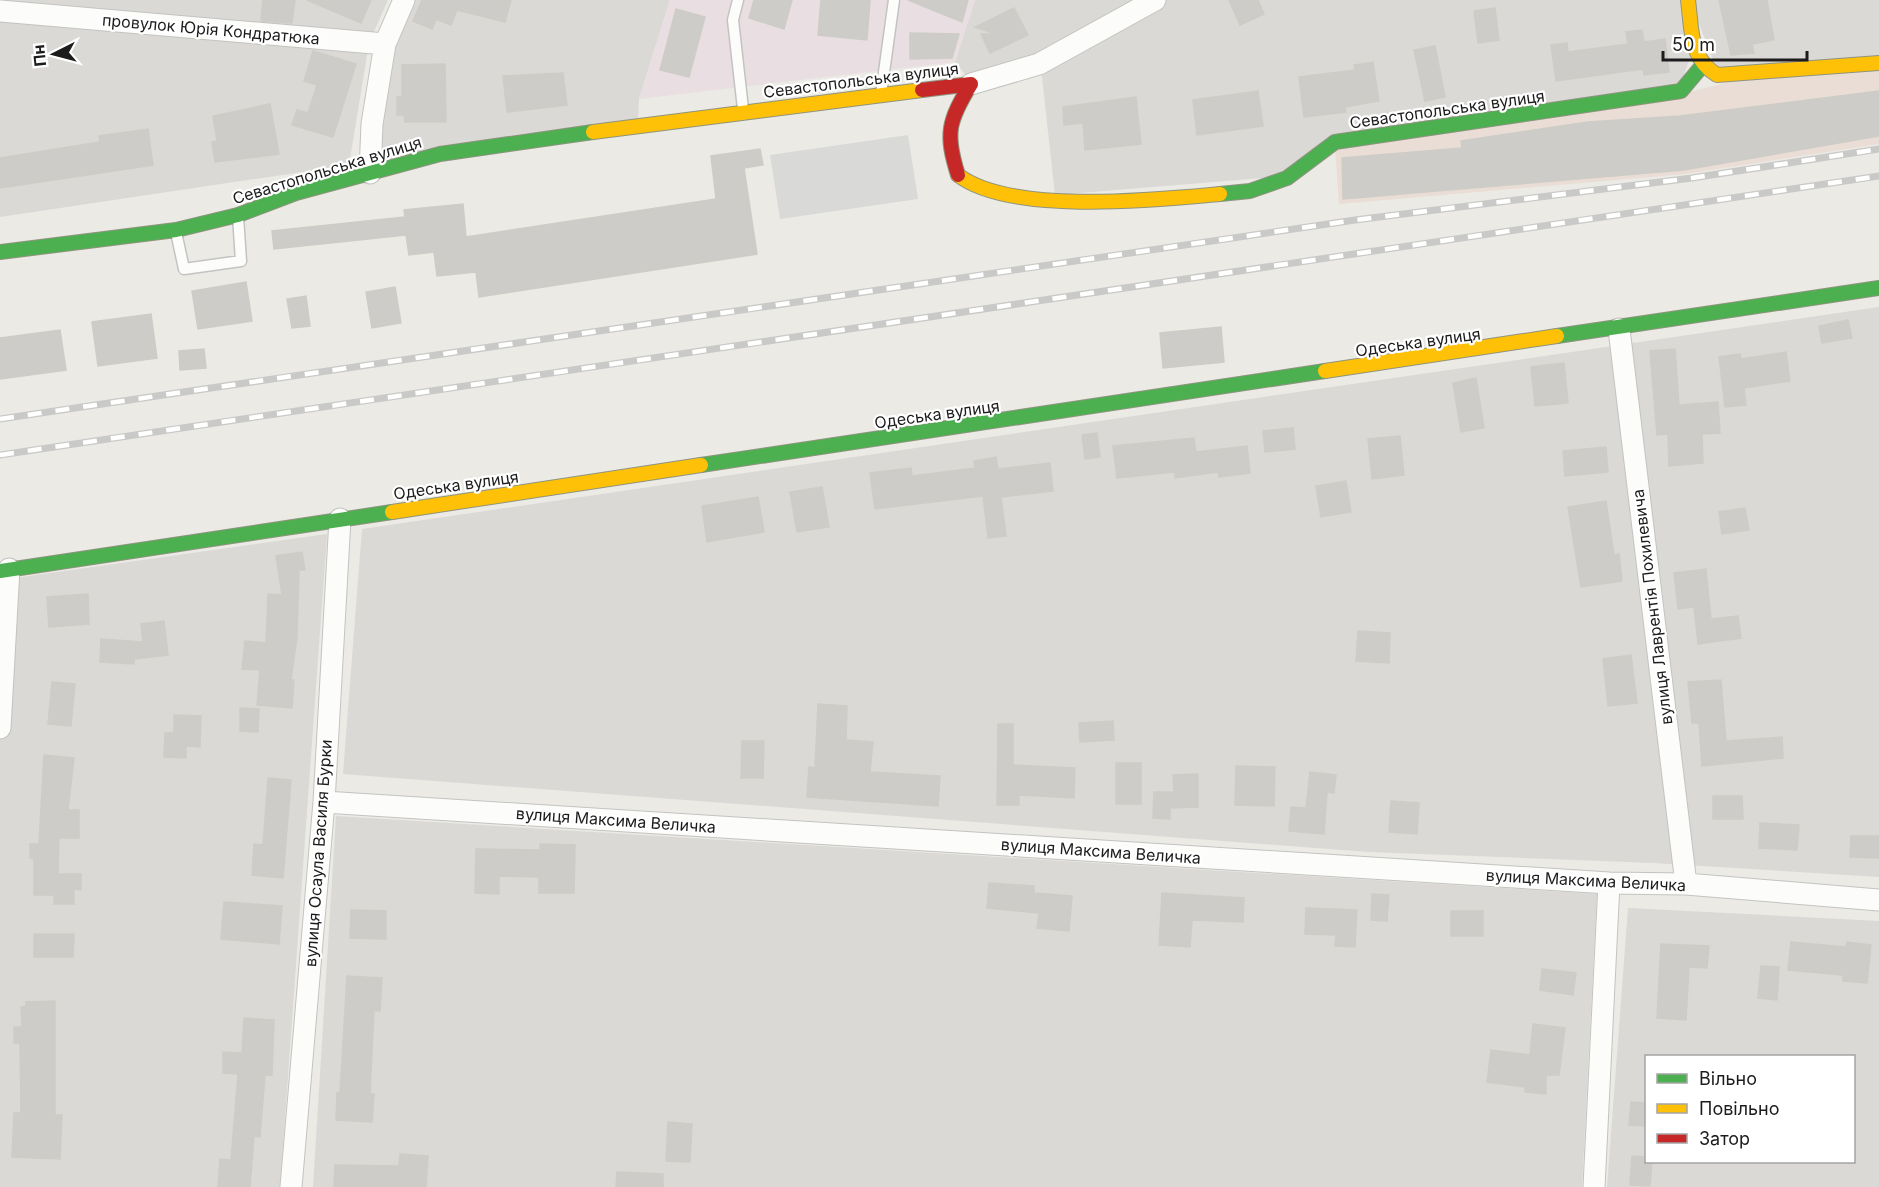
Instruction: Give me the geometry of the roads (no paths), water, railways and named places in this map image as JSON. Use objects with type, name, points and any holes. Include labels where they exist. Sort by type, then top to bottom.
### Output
[{"type":"street","points":[[370,173],[372,124],[385,44],[404,0]]},
{"type":"street","points":[[970,84],[1039,64],[1155,0]]},
{"type":"street","points":[[1688,0],[1695,48],[1701,66],[1717,75],[1879,63]]},
{"type":"street","name":"провулок Юрія Кондратюка","points":[[9,8],[385,44]]},
{"type":"street","name":"Севастопольська вулиця","points":[[970,84],[947,130],[958,176],[979,189],[1016,197],[1129,203],[1250,191],[1287,178],[1335,142],[1681,91],[1701,66]]},
{"type":"street","name":"Севастопольська вулиця","points":[[0,252],[176,230],[238,215],[296,193],[440,154],[743,111],[970,84]]},
{"type":"street","name":"Одеська вулиця","points":[[5,570],[1619,329],[1879,288]]},
{"type":"street","name":"вулиця Лаврентія Похилевича","points":[[1619,329],[1686,884]]},
{"type":"street","name":"вулиця Осаула Василя Бурки","points":[[291,1187],[324,802],[340,519]]},
{"type":"street","points":[[0,728],[5,570]]},
{"type":"street","name":"вулиця Максима Величка","points":[[324,802],[1610,883],[1686,884],[1879,900]]},
{"type":"street","points":[[1594,1187],[1610,883]]},
{"type":"lane","points":[[738,0],[733,20],[743,111]]},
{"type":"lane","points":[[881,94],[894,0]]},
{"type":"lane","points":[[176,230],[184,269],[241,261],[238,215]]},
{"type":"railway","points":[[0,419],[1355,220],[1692,178],[1879,149]]},
{"type":"railway","points":[[0,455],[1879,176]]}]
